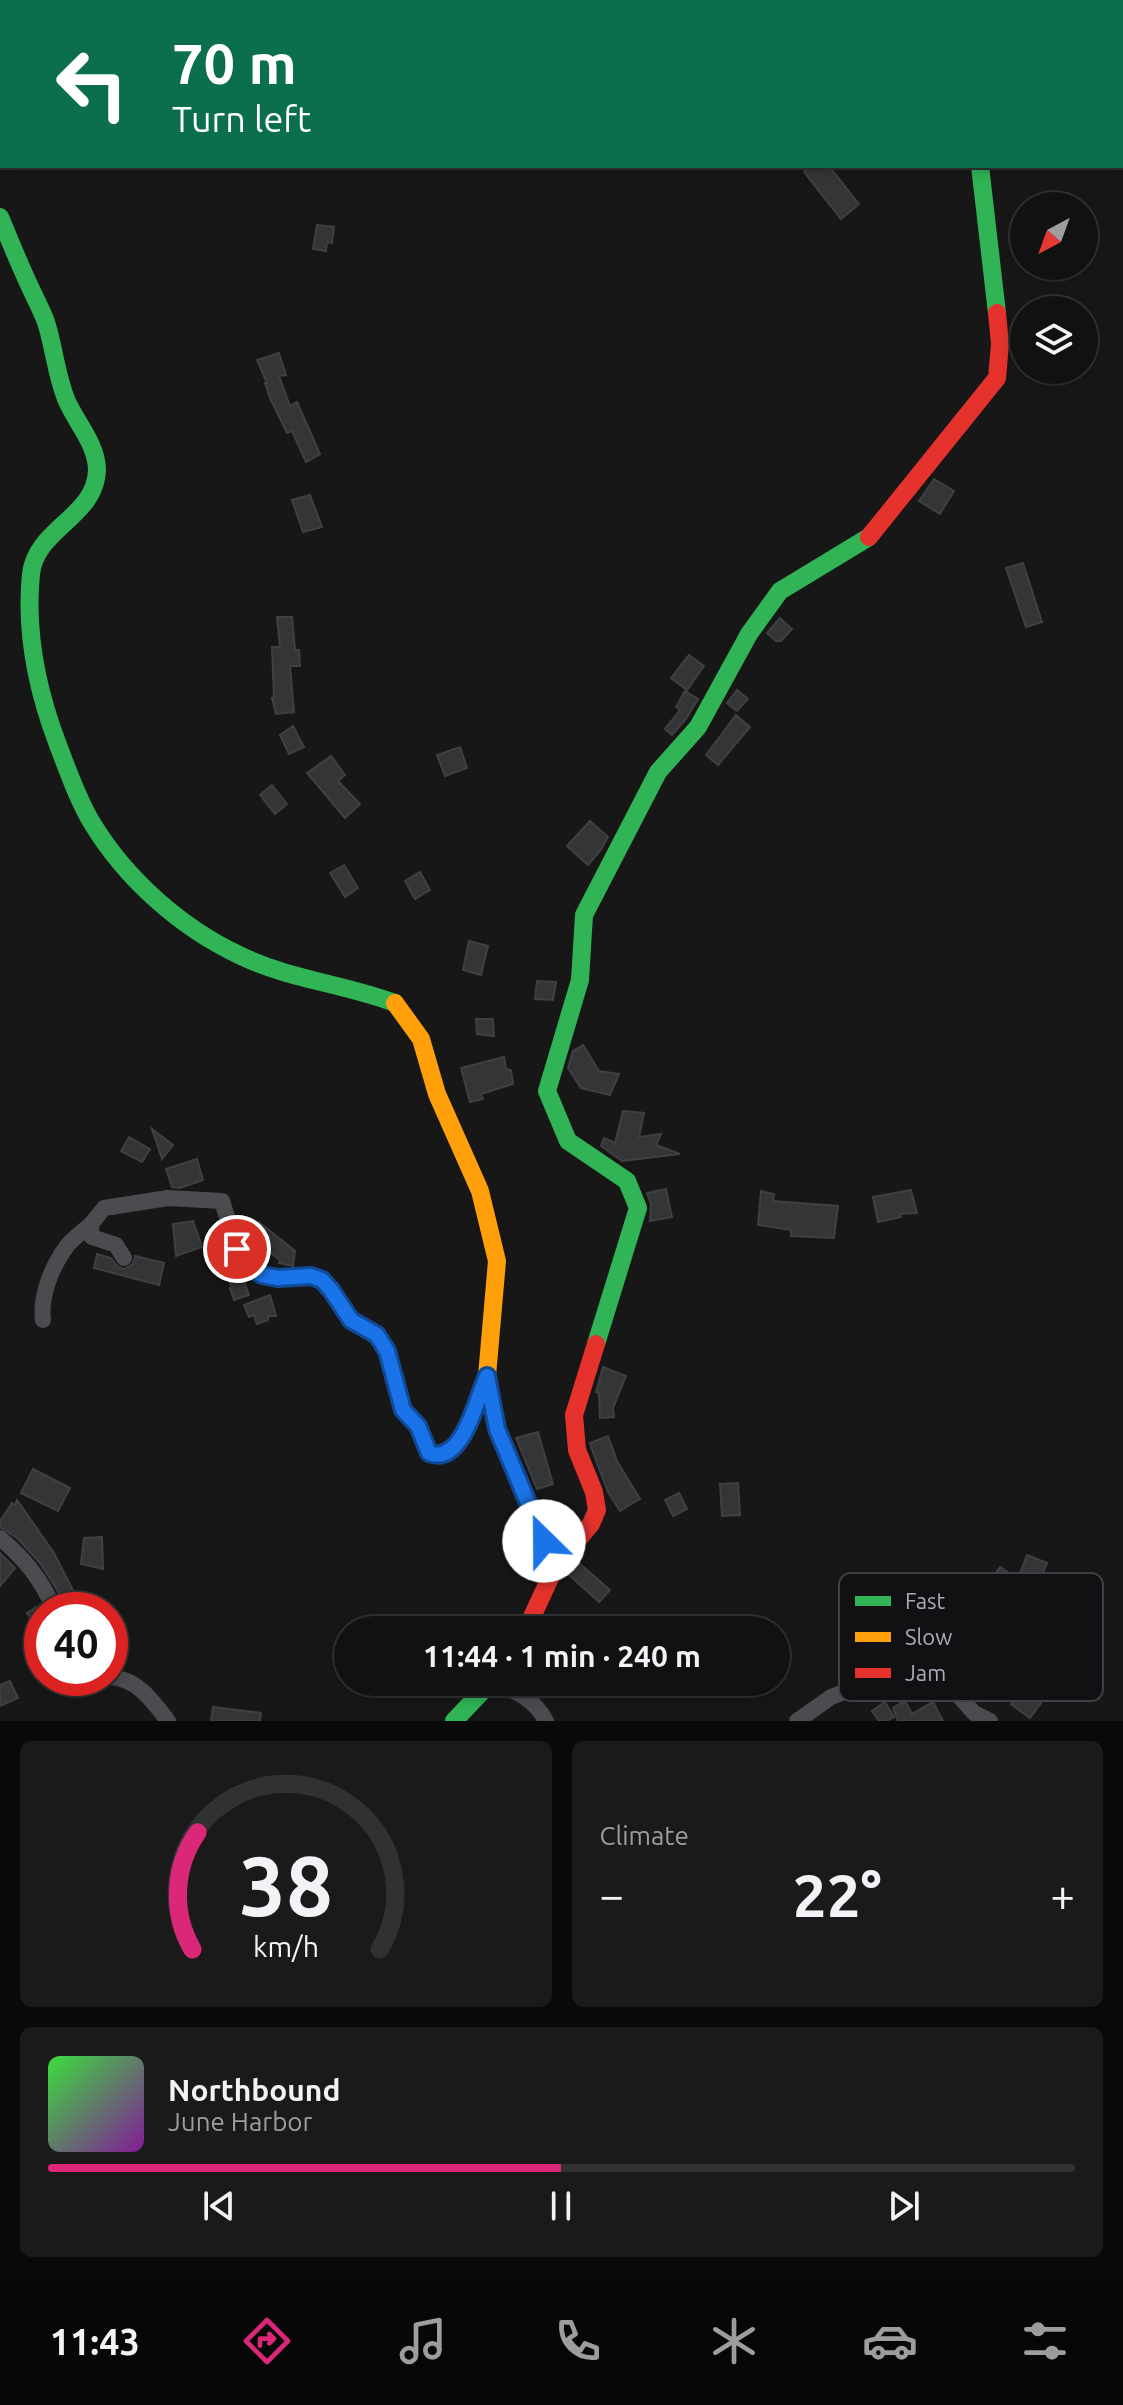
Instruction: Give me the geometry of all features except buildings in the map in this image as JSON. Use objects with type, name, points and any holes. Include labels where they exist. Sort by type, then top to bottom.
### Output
[{"type":"main road","points":[[532,1616],[555,1567],[591,1524],[597,1510],[594,1492],[577,1450],[574,1415],[638,1208],[627,1181],[568,1141],[547,1091],[580,980],[584,915],[658,772],[698,727],[749,634],[780,591],[870,536],[997,378],[1000,344],[980,168]]},
{"type":"main road","points":[[0,217],[48,327],[58,378],[66,401],[94,454],[97,469],[95,484],[84,506],[39,547],[32,566],[29,634],[43,701],[61,754],[91,822],[131,874],[176,917],[221,947],[269,969],[394,1002],[421,1039],[437,1094],[480,1191],[497,1261],[487,1376],[497,1429],[555,1567]]},
{"type":"main road","points":[[454,1721],[478,1696]]},
{"type":"street","points":[[43,1320],[41,1307],[52,1274],[67,1245],[104,1208],[168,1198],[222,1201],[237,1249],[249,1267],[262,1275],[278,1278],[311,1276],[322,1280],[351,1320],[377,1335],[387,1351],[403,1410],[418,1426],[429,1453],[437,1456],[446,1453],[467,1429],[487,1376]]},
{"type":"street","points":[[91,1224],[92,1237],[116,1245],[124,1258]]},
{"type":"street","points":[[0,1538],[25,1559],[46,1592]]},
{"type":"street","points":[[128,1681],[145,1691],[168,1721]]},
{"type":"street","points":[[797,1721],[839,1694]]},
{"type":"street","points":[[524,1696],[532,1701],[546,1721]]},
{"type":"street","points":[[963,1701],[974,1713],[990,1721]]},
{"type":"traffic: fast","points":[[980,168],[997,313]]},
{"type":"traffic: fast","points":[[0,217],[46,322],[66,399],[90,442],[96,460],[94,486],[87,500],[43,545],[35,558],[30,596],[31,640],[39,682],[51,724],[82,805],[106,844],[138,882],[176,916],[217,944],[296,976],[395,1003]]},
{"type":"traffic: fast","points":[[596,1344],[638,1208],[627,1181],[568,1141],[547,1091],[580,980],[584,915],[658,772],[698,727],[749,634],[780,591],[869,537]]},
{"type":"traffic: fast","points":[[454,1721],[478,1696]]},
{"type":"traffic: slow","points":[[395,1003],[421,1039],[437,1094],[480,1191],[497,1261],[487,1376],[497,1429],[555,1567]]},
{"type":"traffic: jam","points":[[869,537],[997,378],[1000,344],[997,313]]},
{"type":"traffic: jam","points":[[532,1616],[555,1567],[591,1524],[597,1510],[594,1492],[577,1450],[574,1415],[596,1344]]},
{"type":"route","points":[[237,1249],[249,1267],[262,1275],[278,1278],[311,1276],[322,1280],[351,1320],[377,1335],[387,1351],[403,1410],[418,1426],[429,1453],[437,1456],[446,1453],[467,1429],[487,1376],[497,1429],[544,1541]]}]
